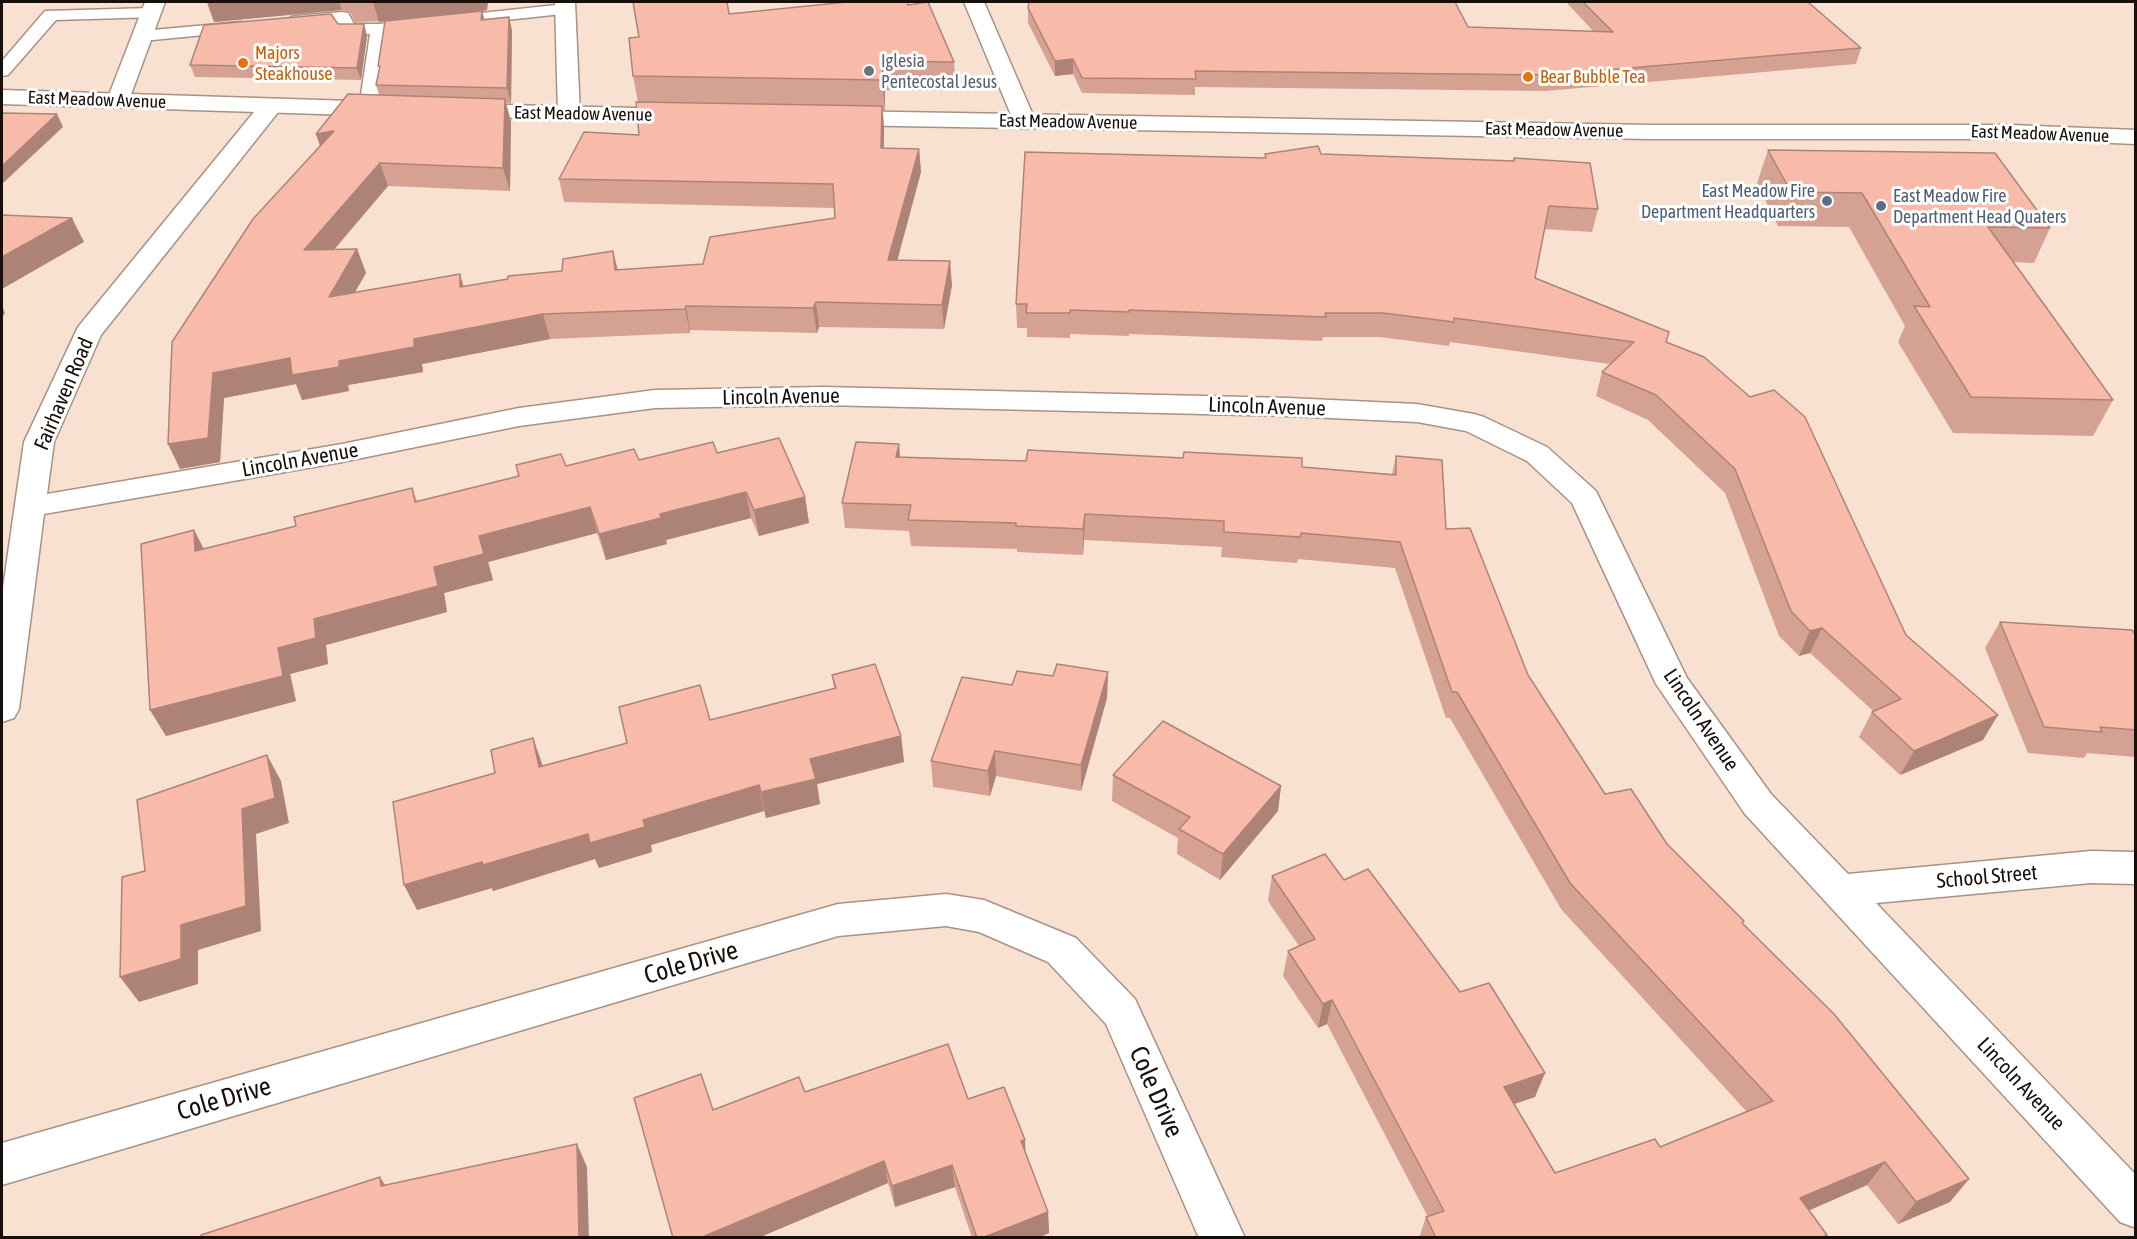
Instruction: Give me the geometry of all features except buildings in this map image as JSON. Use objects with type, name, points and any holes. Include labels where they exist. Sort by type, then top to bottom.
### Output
[{"type":"street","points":[[974,2],[1025,122]]},
{"type":"street","points":[[565,5],[570,114]]},
{"type":"street","points":[[118,100],[153,7]]},
{"type":"street","name":"East Meadow Avenue","points":[[2,97],[403,109]]},
{"type":"street","name":"Fairhaven Road","points":[[2,709],[28,507],[39,442],[88,333],[271,106]]},
{"type":"street","name":"East Meadow Avenue","points":[[439,110],[701,116]]},
{"type":"street","name":"East Meadow Avenue","points":[[821,118],[1650,132],[2012,132],[2136,137]]},
{"type":"street","name":"Lincoln Avenue","points":[[28,507],[342,453],[519,417],[655,399],[823,396],[1288,407],[1417,413],[1474,423],[1537,454],[1585,498],[1673,684],[1758,804],[2136,1207]]},
{"type":"street","name":"School Street","points":[[1840,891],[2091,867],[2136,868]]},
{"type":"street","name":"Cole Drive","points":[[2,1164],[838,920],[946,910],[984,916],[1062,950],[1121,1012],[1221,1238]]},
{"type":"lane","points":[[283,23],[342,17],[348,29],[379,29],[565,5]]},
{"type":"lane","points":[[2,71],[51,15],[153,7]]},
{"type":"lane","points":[[142,36],[260,25]]},
{"type":"lane","points":[[368,108],[379,29]]},
{"type":"place","name":"Majors Steakhouse","points":[[243,63]]},
{"type":"place","name":"Iglesia Pentecostal Jesus","points":[[869,71]]},
{"type":"place","name":"Bear Bubble Tea","points":[[1528,77]]},
{"type":"place","name":"East Meadow Fire Department Headquarters","points":[[1827,201]]},
{"type":"place","name":"East Meadow Fire Department Head Quaters","points":[[1881,206]]}]
